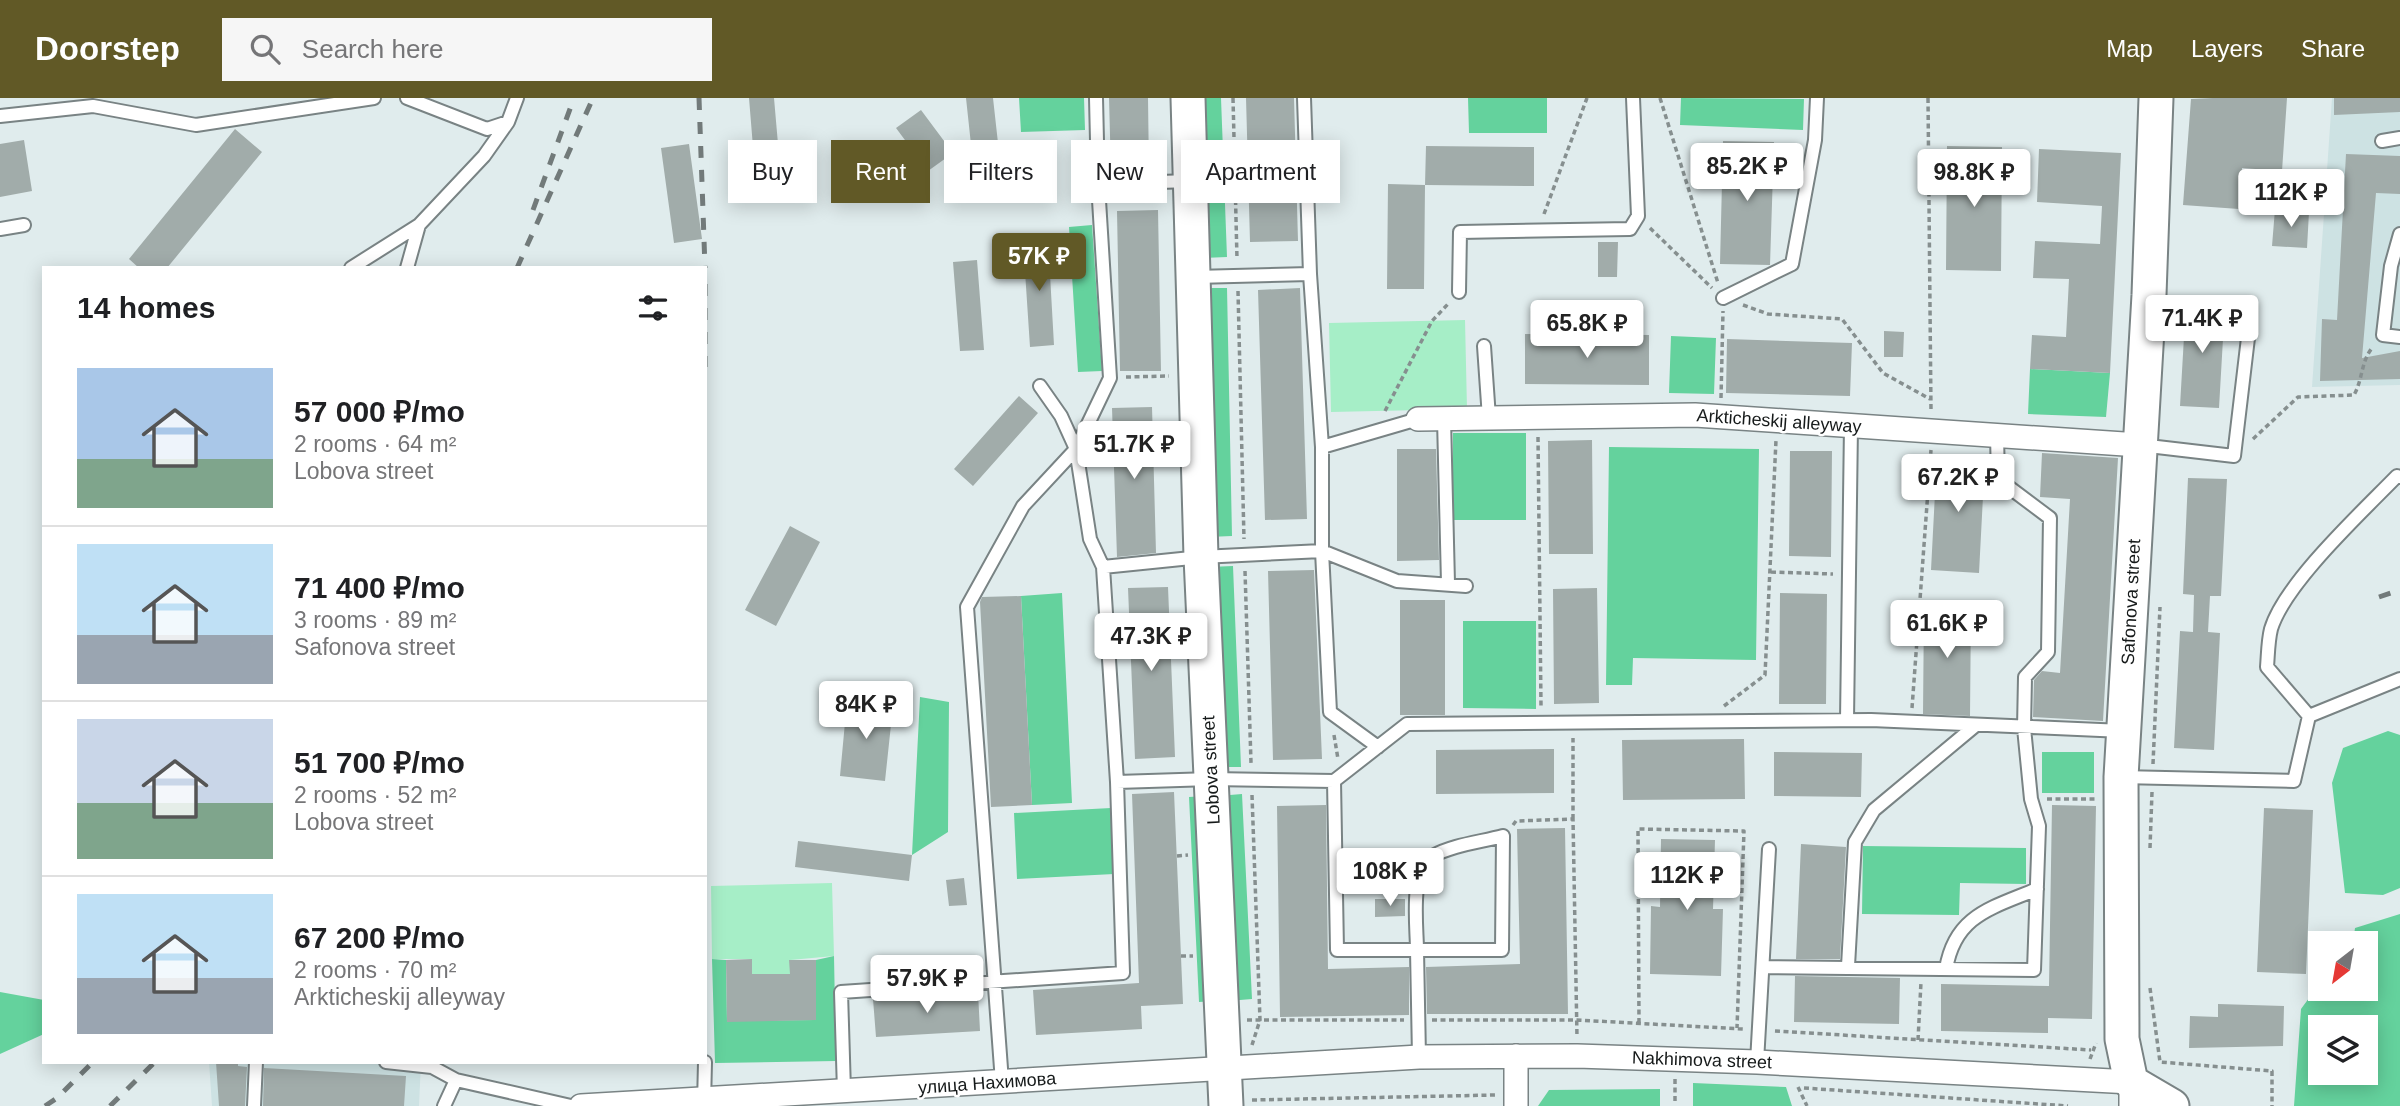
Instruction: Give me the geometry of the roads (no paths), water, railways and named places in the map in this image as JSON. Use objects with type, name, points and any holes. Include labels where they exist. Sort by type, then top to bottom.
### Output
[{"type":"street","name":"Lobova street","points":[[1188,98],[1190,140]]},
{"type":"street","name":"Safonova street","points":[[2131,1094],[2122,1039],[2126,784],[2123,731],[2149,295],[2156,98]]},
{"type":"street","name":"Lobova street","points":[[1192,203],[1201,557],[1222,1019],[1236,1066],[1226,1103]]},
{"type":"street","name":"Arkticheskij alleyway","points":[[1418,419],[1721,417],[2139,445]]},
{"type":"street","name":"Nakhimova street","points":[[1236,1066],[1516,1056],[1757,1062],[2131,1094],[2172,1106]]},
{"type":"street","points":[[1516,1056],[1516,1100]]},
{"type":"street","name":"улица Нахимова","points":[[581,1106],[704,1102],[844,1091],[889,1098],[1002,1082],[1236,1066]]},
{"type":"lane","points":[[0,116],[93,106],[196,125],[374,98]]},
{"type":"lane","points":[[407,98],[487,129],[508,122]]},
{"type":"lane","points":[[354,266],[419,225],[484,156],[508,122],[517,98]]},
{"type":"lane","points":[[1096,98],[1097,140]]},
{"type":"lane","points":[[1304,98],[1310,274],[1322,447],[1322,551],[1330,712],[1378,747]]},
{"type":"lane","points":[[1460,292],[1460,232],[1630,229],[1638,216],[1633,98]]},
{"type":"lane","points":[[1723,298],[1792,264],[1815,140],[1817,98]]},
{"type":"lane","points":[[2382,141],[2400,138]]},
{"type":"lane","points":[[1002,1082],[997,981],[967,607],[1023,506],[1076,449],[1110,378],[1099,203]]},
{"type":"lane","points":[[0,229],[24,225]]},
{"type":"lane","points":[[408,266],[419,225]]},
{"type":"lane","points":[[2400,234],[2384,335],[2400,337]]},
{"type":"lane","points":[[1194,278],[1310,274]]},
{"type":"lane","points":[[2139,445],[2234,456],[2250,321]]},
{"type":"lane","points":[[1484,345],[1489,418]]},
{"type":"lane","points":[[844,1091],[841,992],[1123,973],[1116,782],[1103,568],[1090,539],[1076,449],[1061,416],[1040,386]]},
{"type":"lane","points":[[1322,447],[1418,419]]},
{"type":"lane","points":[[1444,419],[1448,583]]},
{"type":"lane","points":[[1847,720],[1851,426]]},
{"type":"lane","points":[[1763,967],[2034,970],[2039,825],[2031,799],[2024,728],[2025,677],[2048,652],[2050,518],[1998,479],[1997,435]]},
{"type":"lane","points":[[2309,716],[2267,667],[2272,628],[2297,584],[2353,522],[2400,477]]},
{"type":"lane","points":[[1103,568],[1201,557],[1322,551],[1397,581],[1466,586]]},
{"type":"lane","points":[[2309,716],[2400,679]]},
{"type":"lane","points":[[2126,784],[2294,781],[2309,716]]},
{"type":"lane","points":[[1116,782],[1337,779],[1407,724],[1847,720],[2123,731]]},
{"type":"lane","points":[[1848,966],[1855,842],[1874,810],[1976,725]]},
{"type":"lane","points":[[1337,779],[1337,950],[1417,950],[1502,950],[1503,836],[1432,856],[1417,882],[1417,950],[1417,1020],[1419,1058]]},
{"type":"lane","points":[[1757,1062],[1769,849]]},
{"type":"lane","points":[[1336,881],[1417,882]]},
{"type":"lane","points":[[1946,969],[1950,948],[1972,917],[2037,889]]},
{"type":"lane","points":[[254,1106],[256,1064]]},
{"type":"lane","points":[[704,1102],[705,1064]]},
{"type":"lane","points":[[430,1065],[456,1080],[571,1106]]},
{"type":"lane","points":[[444,1106],[456,1080]]},
{"type":"railway","points":[[533,210],[574,98]]},
{"type":"railway","points":[[518,266],[593,98]]},
{"type":"railway","points":[[699,98],[705,266]]},
{"type":"railway","points":[[2379,597],[2400,590]]},
{"type":"railway","points":[[45,1106],[57,1098],[91,1064]]},
{"type":"railway","points":[[110,1106],[153,1064]]}]
